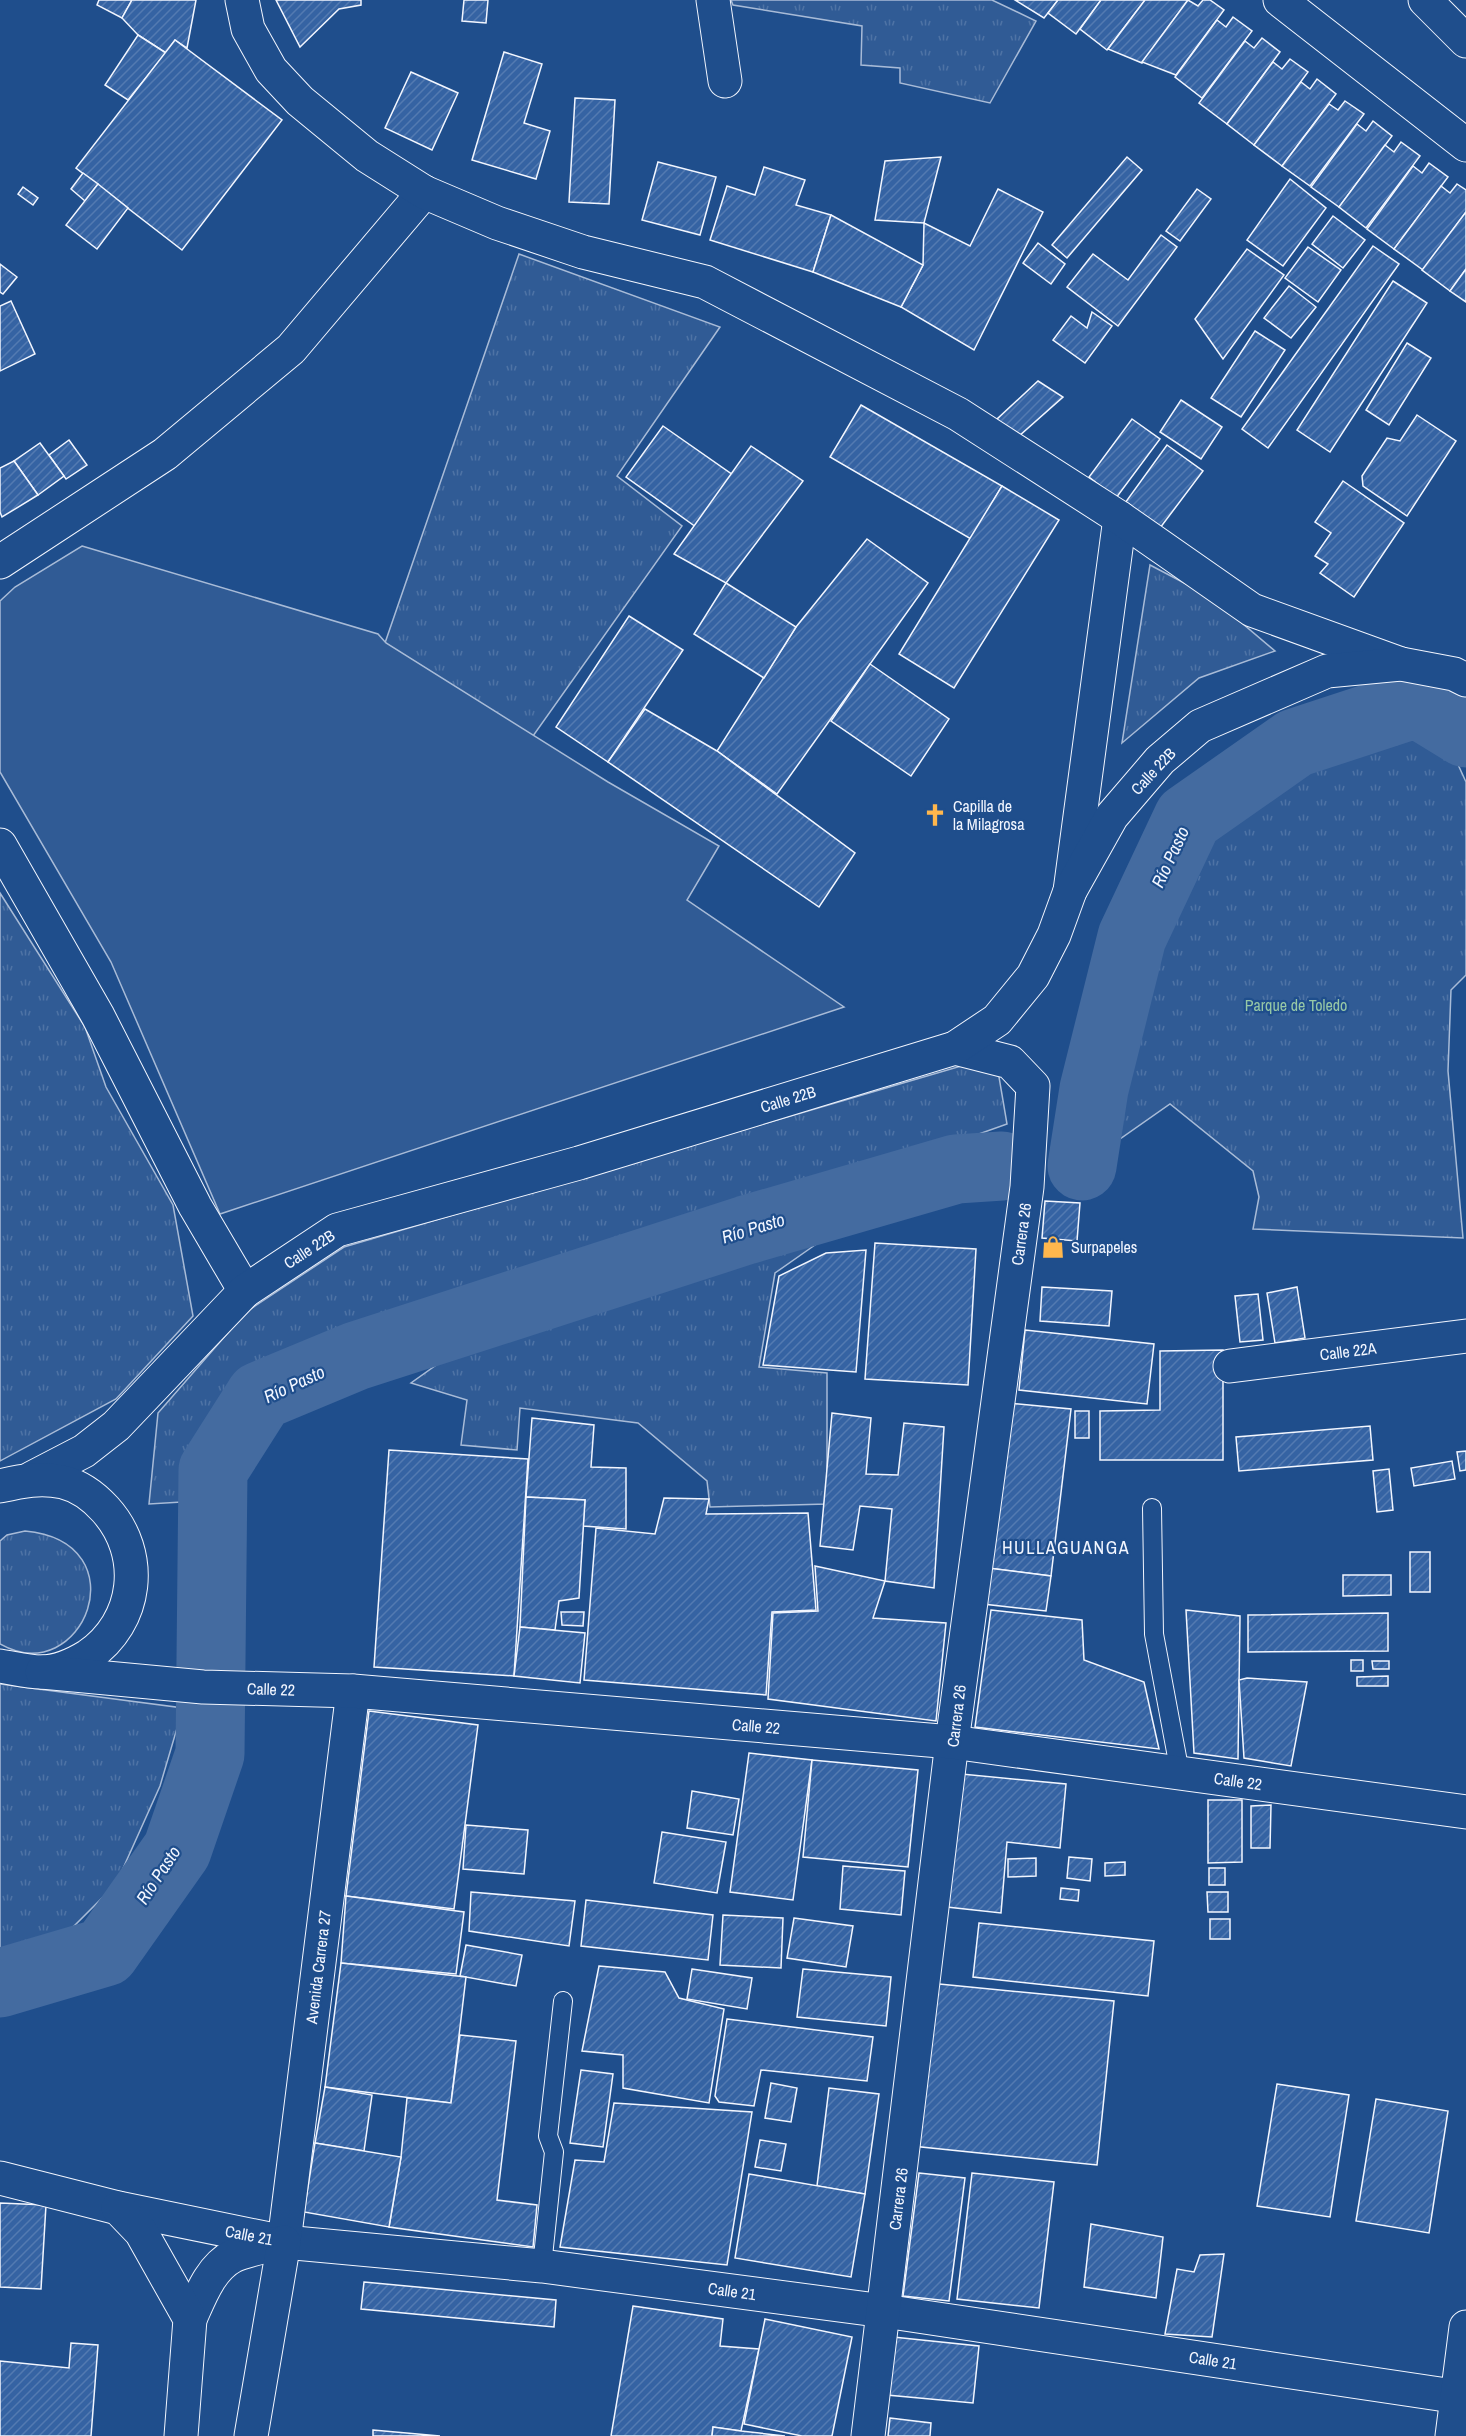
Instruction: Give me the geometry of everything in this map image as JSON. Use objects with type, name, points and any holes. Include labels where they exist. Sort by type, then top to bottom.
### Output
[{"type":"street","points":[[242,0],[248,29],[271,70],[300,101],[367,156],[424,192],[496,223],[583,252],[705,282],[958,414],[1120,518],[1252,610],[1401,664]]},
{"type":"street","points":[[713,0],[725,81]]},
{"type":"street","points":[[1280,0],[1466,145]]},
{"type":"street","points":[[1425,0],[1462,30]]},
{"type":"street","points":[[0,562],[165,454],[291,349],[424,192]]},
{"type":"street","points":[[1070,891],[1120,518]]},
{"type":"street","name":"Calle 22B","points":[[32,1478],[84,1451],[116,1426],[245,1291],[337,1230],[579,1163],[955,1048],[997,1020],[1033,976],[1054,935],[1070,891],[1112,816],[1160,760],[1200,726],[1327,671],[1401,664],[1454,674],[1466,680]]},
{"type":"street","points":[[0,845],[98,1016],[195,1206],[245,1291]]},
{"type":"street","name":"Carrera 26","points":[[867,2436],[952,1742],[1027,1187],[1033,1086],[1010,1062],[955,1048]]},
{"type":"street","name":"Calle 22A","points":[[1230,1366],[1466,1336]]},
{"type":"street","points":[[0,1485],[32,1478],[65,1483],[94,1497],[117,1522],[130,1553],[132,1587],[123,1618],[102,1646],[75,1664],[42,1672]]},
{"type":"street","name":"Calle 22","points":[[0,1665],[42,1672],[203,1687],[352,1691],[952,1742],[1466,1812]]},
{"type":"street","name":"Avenida Carrera 27","points":[[251,2436],[284,2242],[352,1691]]},
{"type":"street","name":"Calle 21","points":[[0,2178],[118,2208],[284,2242],[542,2265],[884,2311],[1461,2397]]},
{"type":"street","points":[[118,2208],[141,2232],[190,2319]]},
{"type":"street","points":[[181,2436],[190,2319],[209,2280],[220,2265],[233,2256],[284,2242]]},
{"type":"street","points":[[1452,2436],[1461,2397],[1466,2327]]},
{"type":"lane","points":[[1152,1508],[1154,1635],[1180,1773]]},
{"type":"lane","points":[[542,2265],[554,2152],[548,2136],[562,2001]]},
{"type":"green space","points":[[731,0],[992,0],[1036,21],[990,103],[900,83],[900,68],[861,65],[862,26],[733,5]]},
{"type":"green space","points":[[519,254],[720,327],[617,476],[682,526],[533,736],[385,643]]},
{"type":"green space","points":[[1150,565],[1211,597],[1275,651],[1199,678],[1122,743]]},
{"type":"green space","name":"Parque de Toledo","points":[[1409,729],[1450,747],[1466,782],[1466,975],[1451,990],[1448,1071],[1463,1238],[1253,1229],[1259,1197],[1253,1171],[1170,1104],[1107,1148],[1098,1123],[1130,1002],[1176,895],[1214,824],[1268,778],[1341,746]]},
{"type":"green space","points":[[0,893],[85,1027],[106,1087],[173,1205],[193,1316],[116,1399],[0,1461]]},
{"type":"green space","points":[[978,1061],[998,1071],[1007,1124],[356,1356],[260,1396],[213,1470],[211,1505],[182,1502],[149,1504],[158,1413],[246,1312],[344,1247]]},
{"type":"green space","points":[[815,1245],[775,1273],[759,1367],[827,1373],[827,1504],[710,1507],[707,1481],[638,1423],[520,1408],[517,1450],[461,1445],[467,1400],[411,1383],[487,1329],[706,1256]]},
{"type":"green space","points":[[25,1531],[61,1541],[82,1560],[90,1584],[88,1609],[75,1632],[55,1648],[30,1653],[0,1644],[0,1541],[7,1535]]},
{"type":"green space","points":[[0,1684],[183,1708],[160,1786],[116,1884],[62,1938],[0,1957]]},
{"type":"shaded area","points":[[82,546],[378,634],[386,643],[608,782],[719,846],[687,900],[844,1007],[220,1214],[111,962],[0,772],[0,601],[15,587]]},
{"type":"building","points":[[99,0],[132,0],[122,18],[97,5]]},
{"type":"building","points":[[132,0],[196,0],[187,48],[175,40],[166,53],[138,35],[122,18]]},
{"type":"building","points":[[276,0],[361,0],[361,5],[339,9],[300,47]]},
{"type":"building","points":[[464,0],[488,0],[486,23],[462,21]]},
{"type":"building","points":[[1015,0],[1058,0],[1044,18]]},
{"type":"building","points":[[1058,0],[1101,0],[1076,34],[1048,13]]},
{"type":"building","points":[[1101,0],[1145,0],[1107,50],[1080,29]]},
{"type":"building","points":[[1145,0],[1188,0],[1142,63],[1108,49]]},
{"type":"building","points":[[1188,0],[1198,6],[1203,0],[1210,0],[1224,10],[1176,75],[1142,62]]},
{"type":"building","points":[[1233,17],[1252,31],[1202,98],[1175,77],[1217,20],[1226,27]]},
{"type":"building","points":[[138,35],[166,53],[128,100],[105,85]]},
{"type":"building","points":[[1262,38],[1280,52],[1227,124],[1199,103],[1245,41],[1254,48]]},
{"type":"building","points":[[175,40],[282,120],[182,250],[76,168]]},
{"type":"building","points":[[504,52],[542,64],[524,123],[550,131],[536,179],[472,160]]},
{"type":"building","points":[[1290,59],[1308,72],[1254,145],[1227,124],[1273,62],[1282,69]]},
{"type":"building","points":[[411,72],[458,93],[432,150],[385,128]]},
{"type":"building","points":[[1317,79],[1336,94],[1282,166],[1254,145],[1301,82],[1310,89]]},
{"type":"building","points":[[575,98],[615,100],[609,204],[569,202]]},
{"type":"building","points":[[1345,101],[1364,114],[1310,186],[1282,166],[1329,104],[1338,110]]},
{"type":"building","points":[[1373,121],[1392,136],[1339,207],[1311,187],[1357,124],[1366,131]]},
{"type":"building","points":[[1401,142],[1420,156],[1366,228],[1339,207],[1385,145],[1394,152]]},
{"type":"building","points":[[941,157],[924,223],[875,220],[885,161]]},
{"type":"building","points":[[1127,157],[1142,170],[1067,258],[1052,245]]},
{"type":"building","points":[[658,162],[716,177],[700,235],[642,220]]},
{"type":"building","points":[[1429,163],[1448,177],[1394,249],[1367,229],[1413,166],[1422,173]]},
{"type":"building","points":[[764,167],[805,180],[796,205],[831,215],[813,272],[710,240],[727,186],[755,195]]},
{"type":"building","points":[[83,173],[98,184],[85,201],[71,189]]},
{"type":"building","points":[[1290,179],[1326,208],[1283,266],[1247,240]]},
{"type":"building","points":[[98,184],[128,208],[97,249],[66,225]]},
{"type":"building","points":[[1457,184],[1466,190],[1466,212],[1423,270],[1394,249],[1441,186],[1450,193]]},
{"type":"building","points":[[23,187],[38,198],[33,205],[18,194]]},
{"type":"building","points":[[998,189],[1043,212],[974,350],[901,307],[923,265],[924,223],[970,246]]},
{"type":"building","points":[[1197,189],[1211,199],[1180,241],[1166,231]]},
{"type":"building","points":[[1466,212],[1466,269],[1450,291],[1422,270]]},
{"type":"building","points":[[831,215],[923,265],[901,307],[813,272]]},
{"type":"building","points":[[1333,216],[1365,240],[1343,268],[1312,244]]},
{"type":"building","points":[[1161,235],[1177,247],[1118,326],[1067,287],[1093,254],[1128,280]]},
{"type":"building","points":[[1038,243],[1065,264],[1051,284],[1023,263]]},
{"type":"building","points":[[1373,246],[1399,264],[1268,448],[1242,429]]},
{"type":"building","points":[[1308,247],[1341,270],[1318,302],[1285,278]]},
{"type":"building","points":[[1247,249],[1284,275],[1223,359],[1195,319]]},
{"type":"building","points":[[0,264],[17,277],[3,294],[0,292]]},
{"type":"building","points":[[1466,269],[1466,302],[1450,291]]},
{"type":"building","points":[[1393,281],[1427,303],[1330,452],[1297,430]]},
{"type":"building","points":[[1289,286],[1316,307],[1291,338],[1264,318]]},
{"type":"building","points":[[11,301],[35,354],[0,371],[0,306]]},
{"type":"building","points":[[1092,312],[1112,326],[1085,363],[1053,340],[1071,316],[1087,328]]},
{"type":"building","points":[[1255,331],[1285,350],[1241,417],[1211,398]]},
{"type":"building","points":[[1407,343],[1431,358],[1389,425],[1366,410]]},
{"type":"building","points":[[1038,381],[1063,397],[1019,436],[996,420]]},
{"type":"building","points":[[1181,400],[1222,427],[1201,459],[1160,432]]},
{"type":"building","points":[[861,405],[1002,486],[971,539],[830,457]]},
{"type":"building","points":[[1417,415],[1456,441],[1407,516],[1363,486],[1362,476],[1387,438],[1400,441]]},
{"type":"building","points":[[1132,419],[1160,439],[1116,498],[1089,477]]},
{"type":"building","points":[[663,426],[733,475],[696,527],[626,477]]},
{"type":"building","points":[[69,440],[87,465],[66,479],[49,455]]},
{"type":"building","points":[[40,443],[64,476],[38,495],[14,461]]},
{"type":"building","points":[[1167,445],[1203,471],[1160,528],[1125,503]]},
{"type":"building","points":[[751,446],[803,481],[726,583],[674,554]]},
{"type":"building","points":[[14,461],[38,495],[2,517],[0,468]]},
{"type":"building","points":[[1343,481],[1404,523],[1354,597],[1320,573],[1328,564],[1315,556],[1331,533],[1315,522]]},
{"type":"building","points":[[1002,486],[1059,520],[954,688],[899,654]]},
{"type":"building","points":[[867,539],[928,583],[777,794],[717,751],[796,627]]},
{"type":"building","points":[[726,583],[796,627],[764,678],[694,634]]},
{"type":"building","points":[[629,616],[683,650],[608,762],[556,727]]},
{"type":"building","points":[[870,664],[949,719],[911,776],[831,721]]},
{"type":"building","points":[[645,709],[717,751],[855,853],[819,907],[608,762]]},
{"type":"building","points":[[1045,1201],[1080,1203],[1077,1241],[1042,1238]]},
{"type":"building","points":[[875,1243],[976,1249],[968,1385],[865,1379]]},
{"type":"building","points":[[866,1250],[856,1372],[763,1365],[779,1276],[826,1253]]},
{"type":"building","points":[[1042,1287],[1112,1291],[1109,1326],[1040,1321]]},
{"type":"building","points":[[1297,1287],[1305,1338],[1275,1343],[1267,1293]]},
{"type":"building","points":[[1258,1294],[1263,1340],[1240,1342],[1235,1296]]},
{"type":"building","points":[[1025,1330],[1154,1344],[1147,1404],[1019,1390]]},
{"type":"building","points":[[1223,1350],[1223,1460],[1100,1460],[1100,1411],[1160,1410],[1160,1351]]},
{"type":"building","points":[[1007,1403],[1071,1409],[1051,1576],[988,1568]]},
{"type":"building","points":[[1075,1411],[1089,1411],[1089,1438],[1075,1438]]},
{"type":"building","points":[[832,1413],[871,1418],[866,1474],[898,1475],[904,1423],[944,1427],[934,1588],[885,1581],[892,1509],[860,1506],[853,1550],[820,1546]]},
{"type":"building","points":[[532,1418],[594,1425],[591,1467],[626,1468],[626,1529],[583,1526],[585,1500],[526,1497]]},
{"type":"building","points":[[1370,1426],[1373,1460],[1239,1471],[1236,1437]]},
{"type":"building","points":[[389,1450],[528,1459],[514,1676],[374,1667]]},
{"type":"building","points":[[1466,1451],[1466,1470],[1460,1471],[1457,1452]]},
{"type":"building","points":[[1452,1461],[1455,1479],[1414,1486],[1411,1468]]},
{"type":"building","points":[[1389,1469],[1393,1510],[1377,1512],[1373,1471]]},
{"type":"building","points":[[526,1497],[585,1500],[579,1598],[559,1601],[555,1630],[520,1627]]},
{"type":"building","points":[[664,1498],[709,1499],[706,1514],[808,1513],[816,1610],[772,1612],[766,1695],[584,1680],[596,1528],[655,1534]]},
{"type":"building","points":[[1410,1552],[1430,1552],[1430,1592],[1410,1592]]},
{"type":"building","points":[[815,1566],[885,1581],[873,1618],[946,1623],[936,1721],[768,1699],[773,1613],[818,1611]]},
{"type":"building","points":[[988,1568],[1051,1576],[1046,1611],[983,1604]]},
{"type":"building","points":[[1343,1575],[1391,1575],[1391,1595],[1343,1596]]},
{"type":"building","points":[[991,1610],[1082,1620],[1084,1660],[1144,1682],[1159,1749],[975,1727]]},
{"type":"building","points":[[1186,1610],[1240,1616],[1238,1759],[1194,1753]]},
{"type":"building","points":[[561,1612],[584,1612],[583,1626],[562,1625]]},
{"type":"building","points":[[1388,1613],[1388,1651],[1248,1652],[1248,1615]]},
{"type":"building","points":[[520,1627],[585,1633],[580,1683],[514,1676]]},
{"type":"building","points":[[1351,1660],[1363,1660],[1363,1671],[1351,1671]]},
{"type":"building","points":[[1372,1661],[1389,1661],[1389,1669],[1373,1669]]},
{"type":"building","points":[[1388,1676],[1388,1686],[1357,1686],[1357,1677]]},
{"type":"building","points":[[1247,1678],[1307,1682],[1291,1766],[1244,1758],[1239,1680]]},
{"type":"building","points":[[369,1711],[478,1725],[454,1909],[346,1896]]},
{"type":"building","points":[[749,1753],[812,1760],[793,1900],[730,1892]]},
{"type":"building","points":[[812,1760],[918,1770],[908,1867],[803,1857]]},
{"type":"building","points":[[951,1773],[1066,1784],[1060,1848],[1007,1842],[1001,1913],[938,1906]]},
{"type":"building","points":[[692,1791],[739,1799],[733,1835],[687,1828]]},
{"type":"building","points":[[1208,1800],[1242,1800],[1242,1862],[1208,1863]]},
{"type":"building","points":[[1271,1805],[1270,1848],[1251,1848],[1251,1806]]},
{"type":"building","points":[[466,1825],[528,1830],[524,1874],[463,1869]]},
{"type":"building","points":[[662,1832],[726,1842],[717,1893],[654,1883]]},
{"type":"building","points":[[1069,1857],[1092,1859],[1090,1881],[1067,1878]]},
{"type":"building","points":[[1036,1858],[1036,1876],[1008,1877],[1008,1859]]},
{"type":"building","points":[[1125,1862],[1125,1875],[1105,1876],[1105,1863]]},
{"type":"building","points":[[843,1866],[905,1871],[901,1915],[840,1909]]},
{"type":"building","points":[[1209,1868],[1225,1868],[1225,1885],[1209,1885]]},
{"type":"building","points":[[1061,1888],[1079,1890],[1078,1901],[1060,1899]]},
{"type":"building","points":[[471,1892],[575,1901],[569,1946],[469,1931]]},
{"type":"building","points":[[1207,1892],[1228,1892],[1228,1912],[1208,1912]]},
{"type":"building","points":[[346,1896],[464,1912],[456,1974],[341,1963]]},
{"type":"building","points":[[586,1900],[713,1915],[708,1960],[581,1946]]},
{"type":"building","points":[[723,1915],[783,1918],[781,1968],[720,1965]]},
{"type":"building","points":[[794,1918],[853,1926],[846,1967],[787,1958]]},
{"type":"building","points":[[1210,1919],[1230,1919],[1230,1939],[1210,1939]]},
{"type":"building","points":[[979,1923],[1154,1941],[1148,1996],[973,1977]]},
{"type":"building","points":[[466,1945],[522,1955],[516,1986],[460,1976]]},
{"type":"building","points":[[341,1963],[466,1977],[451,2103],[325,2087]]},
{"type":"building","points":[[599,1966],[665,1972],[679,1998],[724,2009],[709,2103],[623,2088],[623,2055],[582,2051]]},
{"type":"building","points":[[692,1969],[752,1978],[747,2009],[687,1999]]},
{"type":"building","points":[[803,1969],[891,1977],[886,2026],[797,2017]]},
{"type":"building","points":[[929,1983],[1114,2001],[1097,2165],[912,2146]]},
{"type":"building","points":[[727,2019],[873,2037],[867,2081],[761,2070],[754,2106],[719,2102],[715,2096]]},
{"type":"building","points":[[460,2035],[516,2041],[497,2200],[537,2205],[533,2247],[389,2227],[401,2157],[407,2098],[451,2103]]},
{"type":"building","points":[[581,2070],[613,2074],[603,2147],[570,2143]]},
{"type":"building","points":[[771,2083],[797,2088],[791,2122],[765,2118]]},
{"type":"building","points":[[1277,2084],[1349,2095],[1330,2217],[1257,2206]]},
{"type":"building","points":[[325,2087],[372,2095],[364,2151],[315,2143]]},
{"type":"building","points":[[829,2088],[879,2094],[865,2194],[817,2186]]},
{"type":"building","points":[[1376,2099],[1448,2111],[1429,2233],[1356,2221]]},
{"type":"building","points":[[614,2103],[752,2112],[727,2265],[560,2247],[575,2160],[604,2162]]},
{"type":"building","points":[[760,2140],[786,2144],[781,2171],[755,2167]]},
{"type":"building","points":[[315,2143],[401,2157],[389,2227],[304,2212]]},
{"type":"building","points":[[919,2173],[965,2178],[949,2301],[903,2296]]},
{"type":"building","points":[[972,2173],[1054,2182],[1039,2308],[957,2299]]},
{"type":"building","points":[[749,2174],[865,2194],[851,2277],[735,2258]]},
{"type":"building","points":[[0,2203],[46,2205],[41,2289],[0,2287]]},
{"type":"building","points":[[1091,2224],[1163,2237],[1156,2298],[1084,2287]]},
{"type":"building","points":[[1224,2254],[1212,2337],[1165,2334],[1177,2269],[1194,2272],[1200,2255]]},
{"type":"building","points":[[364,2282],[556,2300],[554,2327],[361,2309]]},
{"type":"building","points":[[633,2306],[723,2319],[720,2346],[759,2349],[741,2431],[713,2427],[712,2436],[611,2436]]},
{"type":"building","points":[[765,2319],[852,2337],[832,2436],[802,2436],[744,2424]]},
{"type":"building","points":[[893,2337],[979,2346],[973,2403],[887,2395]]},
{"type":"building","points":[[71,2343],[98,2345],[91,2436],[0,2436],[0,2361],[69,2368]]},
{"type":"building","points":[[890,2418],[931,2423],[930,2436],[888,2436]]},
{"type":"building","points":[[713,2427],[741,2431],[785,2436],[712,2436]]},
{"type":"building","points":[[373,2430],[440,2436],[373,2436]]},
{"type":"waterway","name":"Río Pasto","points":[[1082,1166],[1094,1089],[1132,937],[1188,818],[1295,743],[1417,703],[1466,733]]},
{"type":"waterway","name":"Río Pasto","points":[[0,1983],[105,1952],[177,1850],[210,1754],[213,1470],[260,1396],[356,1356],[746,1230],[956,1169],[1002,1166]]},
{"type":"place","name":"Capilla de la Milagrosa","points":[[935,815]]},
{"type":"place","name":"Surpapeles","points":[[1053,1247]]},
{"type":"district","name":"HULLAGUANGA","points":[[1066,1547]]}]
